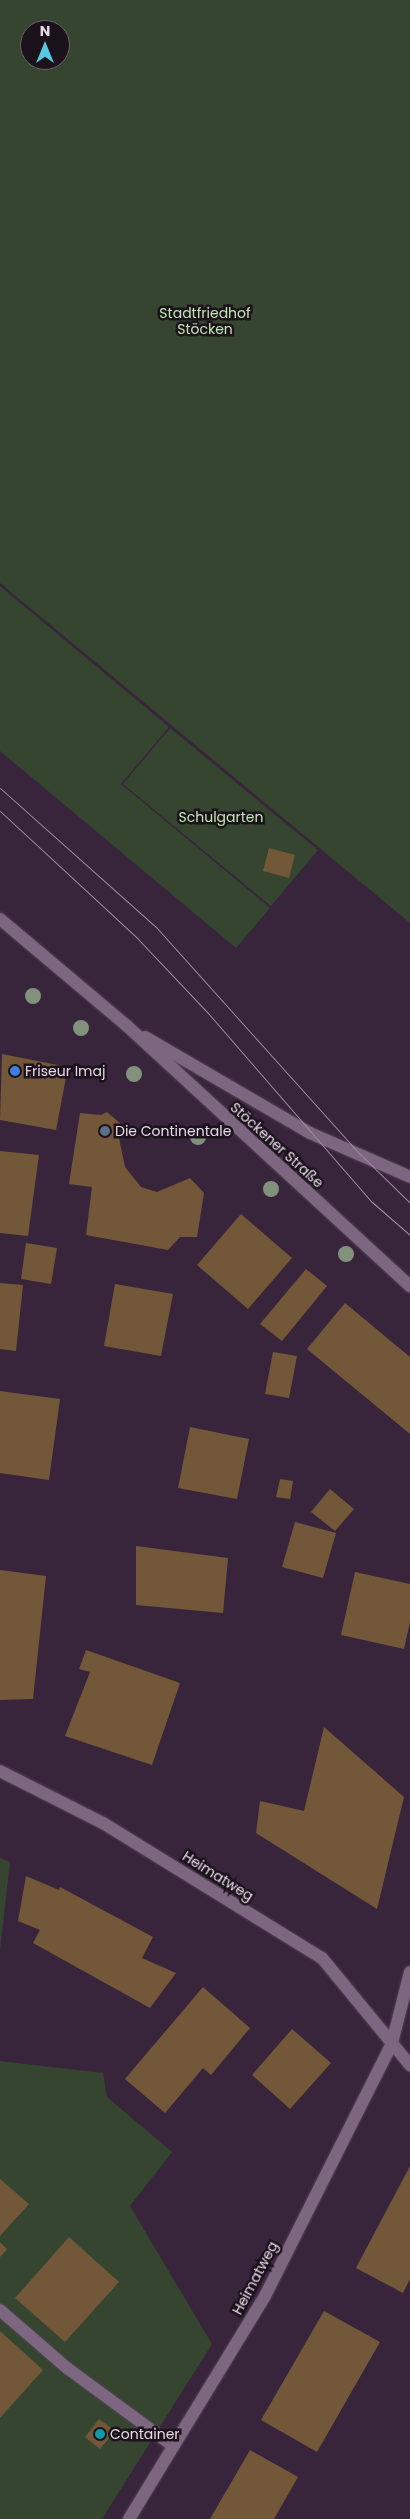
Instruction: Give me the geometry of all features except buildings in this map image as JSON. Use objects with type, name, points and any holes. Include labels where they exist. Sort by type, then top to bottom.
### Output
[{"type":"street","name":"Stöckener Straße","points":[[2,925],[126,1025],[410,1286]]},
{"type":"street","name":"Stöckener Straße","points":[[126,1025],[310,1133],[410,1177]]},
{"type":"street","name":"Heimatweg","points":[[0,1770],[103,1823],[322,1958],[410,2065]]},
{"type":"street","name":"Heimatweg","points":[[129,2519],[265,2296],[392,2043],[410,1972]]},
{"type":"street","points":[[0,2310],[67,2368],[173,2446]]},
{"type":"green space","name":"Stadtfriedhof Stöcken","points":[[0,0],[410,0],[410,923],[0,583]]},
{"type":"green space","points":[[0,586],[169,727],[121,784],[270,908],[236,948],[0,751]]},
{"type":"green space","name":"Schulgarten","points":[[170,728],[318,850],[271,906],[123,784]]},
{"type":"green space","points":[[0,1858],[10,1862],[0,1950]]},
{"type":"green space","points":[[0,2061],[103,2073],[107,2097],[172,2152],[130,2206],[212,2344],[102,2519],[0,2519]]},
{"type":"tram line","points":[[0,788],[156,927],[359,1153],[410,1203]]},
{"type":"tram line","points":[[0,811],[138,939],[208,1013],[372,1202],[410,1235]]},
{"type":"place","name":"Friseur Imaj","points":[[15,1071]]},
{"type":"place","name":"Die Continentale","points":[[105,1131]]},
{"type":"place","name":"Container","points":[[100,2434]]}]
